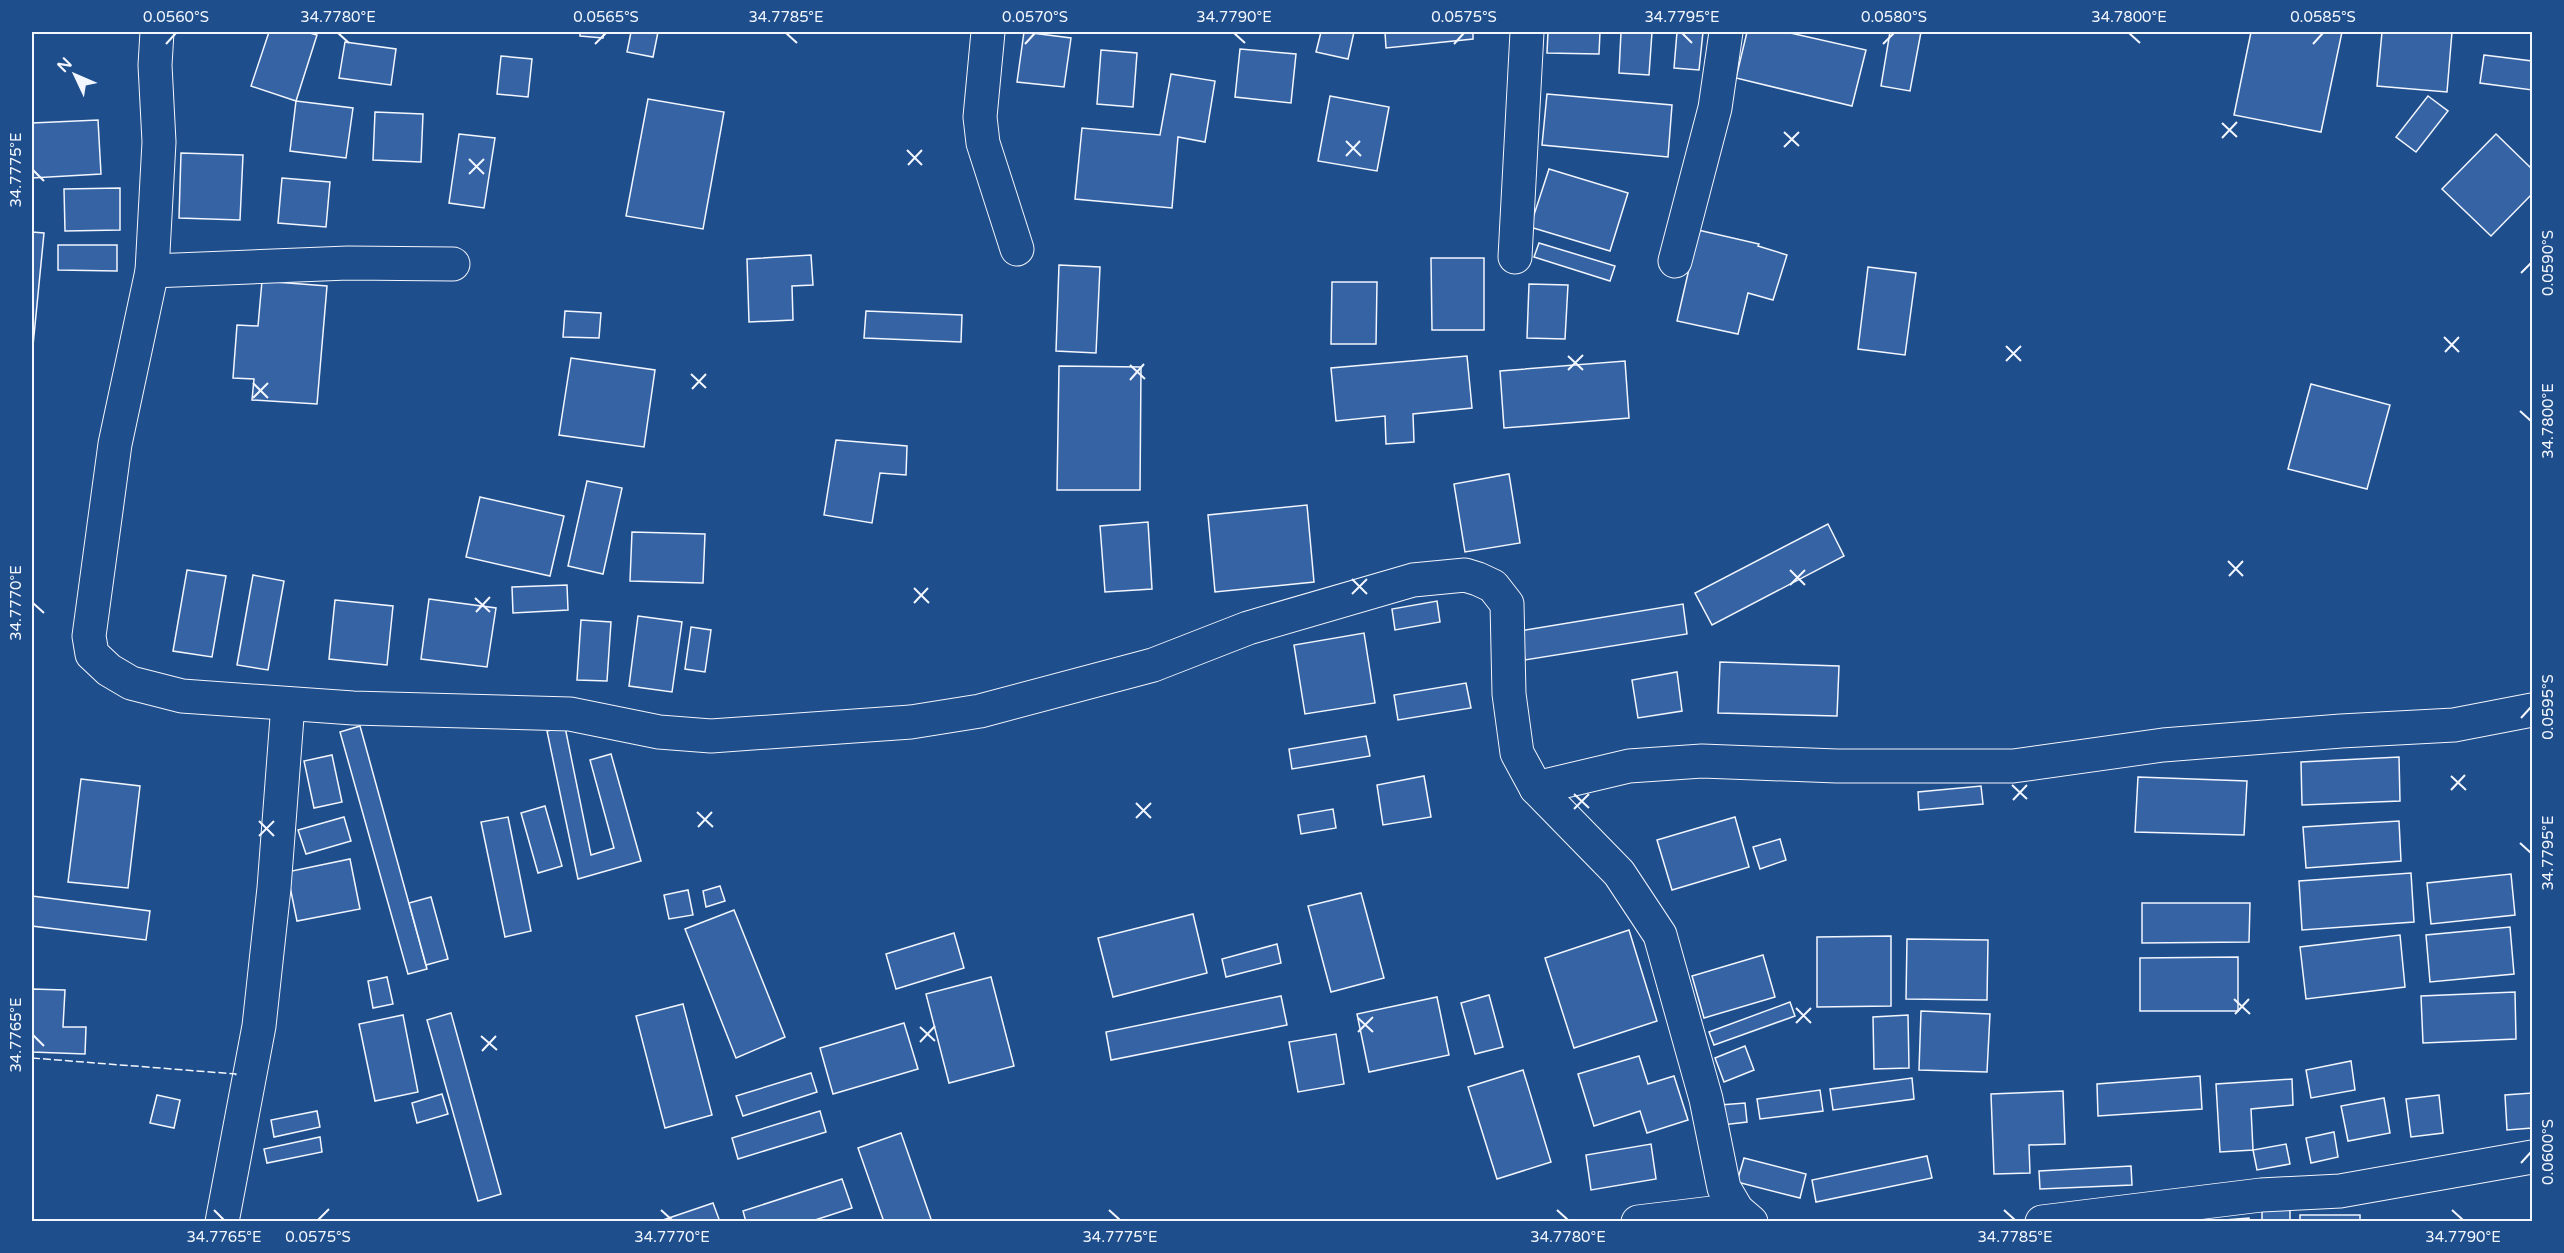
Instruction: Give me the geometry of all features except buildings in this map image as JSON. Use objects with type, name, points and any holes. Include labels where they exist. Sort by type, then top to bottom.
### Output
[{"type":"street","points":[[157,32],[155,65],[159,142],[152,272],[115,444],[89,636],[92,654],[130,683],[182,696],[288,704],[570,714],[659,732],[711,736],[911,722],[980,711],[1153,665],[1248,628],[1413,580],[1465,575],[1493,586],[1507,604],[1509,693],[1517,753],[1536,788],[1570,820],[1618,873],[1660,935],[1706,1099],[1724,1188],[1744,1216]]},
{"type":"street","points":[[988,32],[981,98],[983,143],[1017,249]]},
{"type":"street","points":[[1515,257],[1527,32]]},
{"type":"street","points":[[1675,261],[1715,108],[1726,32]]},
{"type":"street","points":[[152,272],[348,263],[453,264]]},
{"type":"street","points":[[222,1221],[259,1026],[274,888],[288,704]]},
{"type":"street","points":[[1536,788],[1629,766],[1702,760],[1837,766],[2013,766],[2163,745],[2341,730],[2454,725],[2532,710]]},
{"type":"street","points":[[2042,1221],[2261,1195],[2340,1191],[2532,1157]]},
{"type":"street","points":[[1638,1221],[1744,1216]]},
{"type":"fence","points":[[32,1058],[236,1074],[235,1076]]}]
